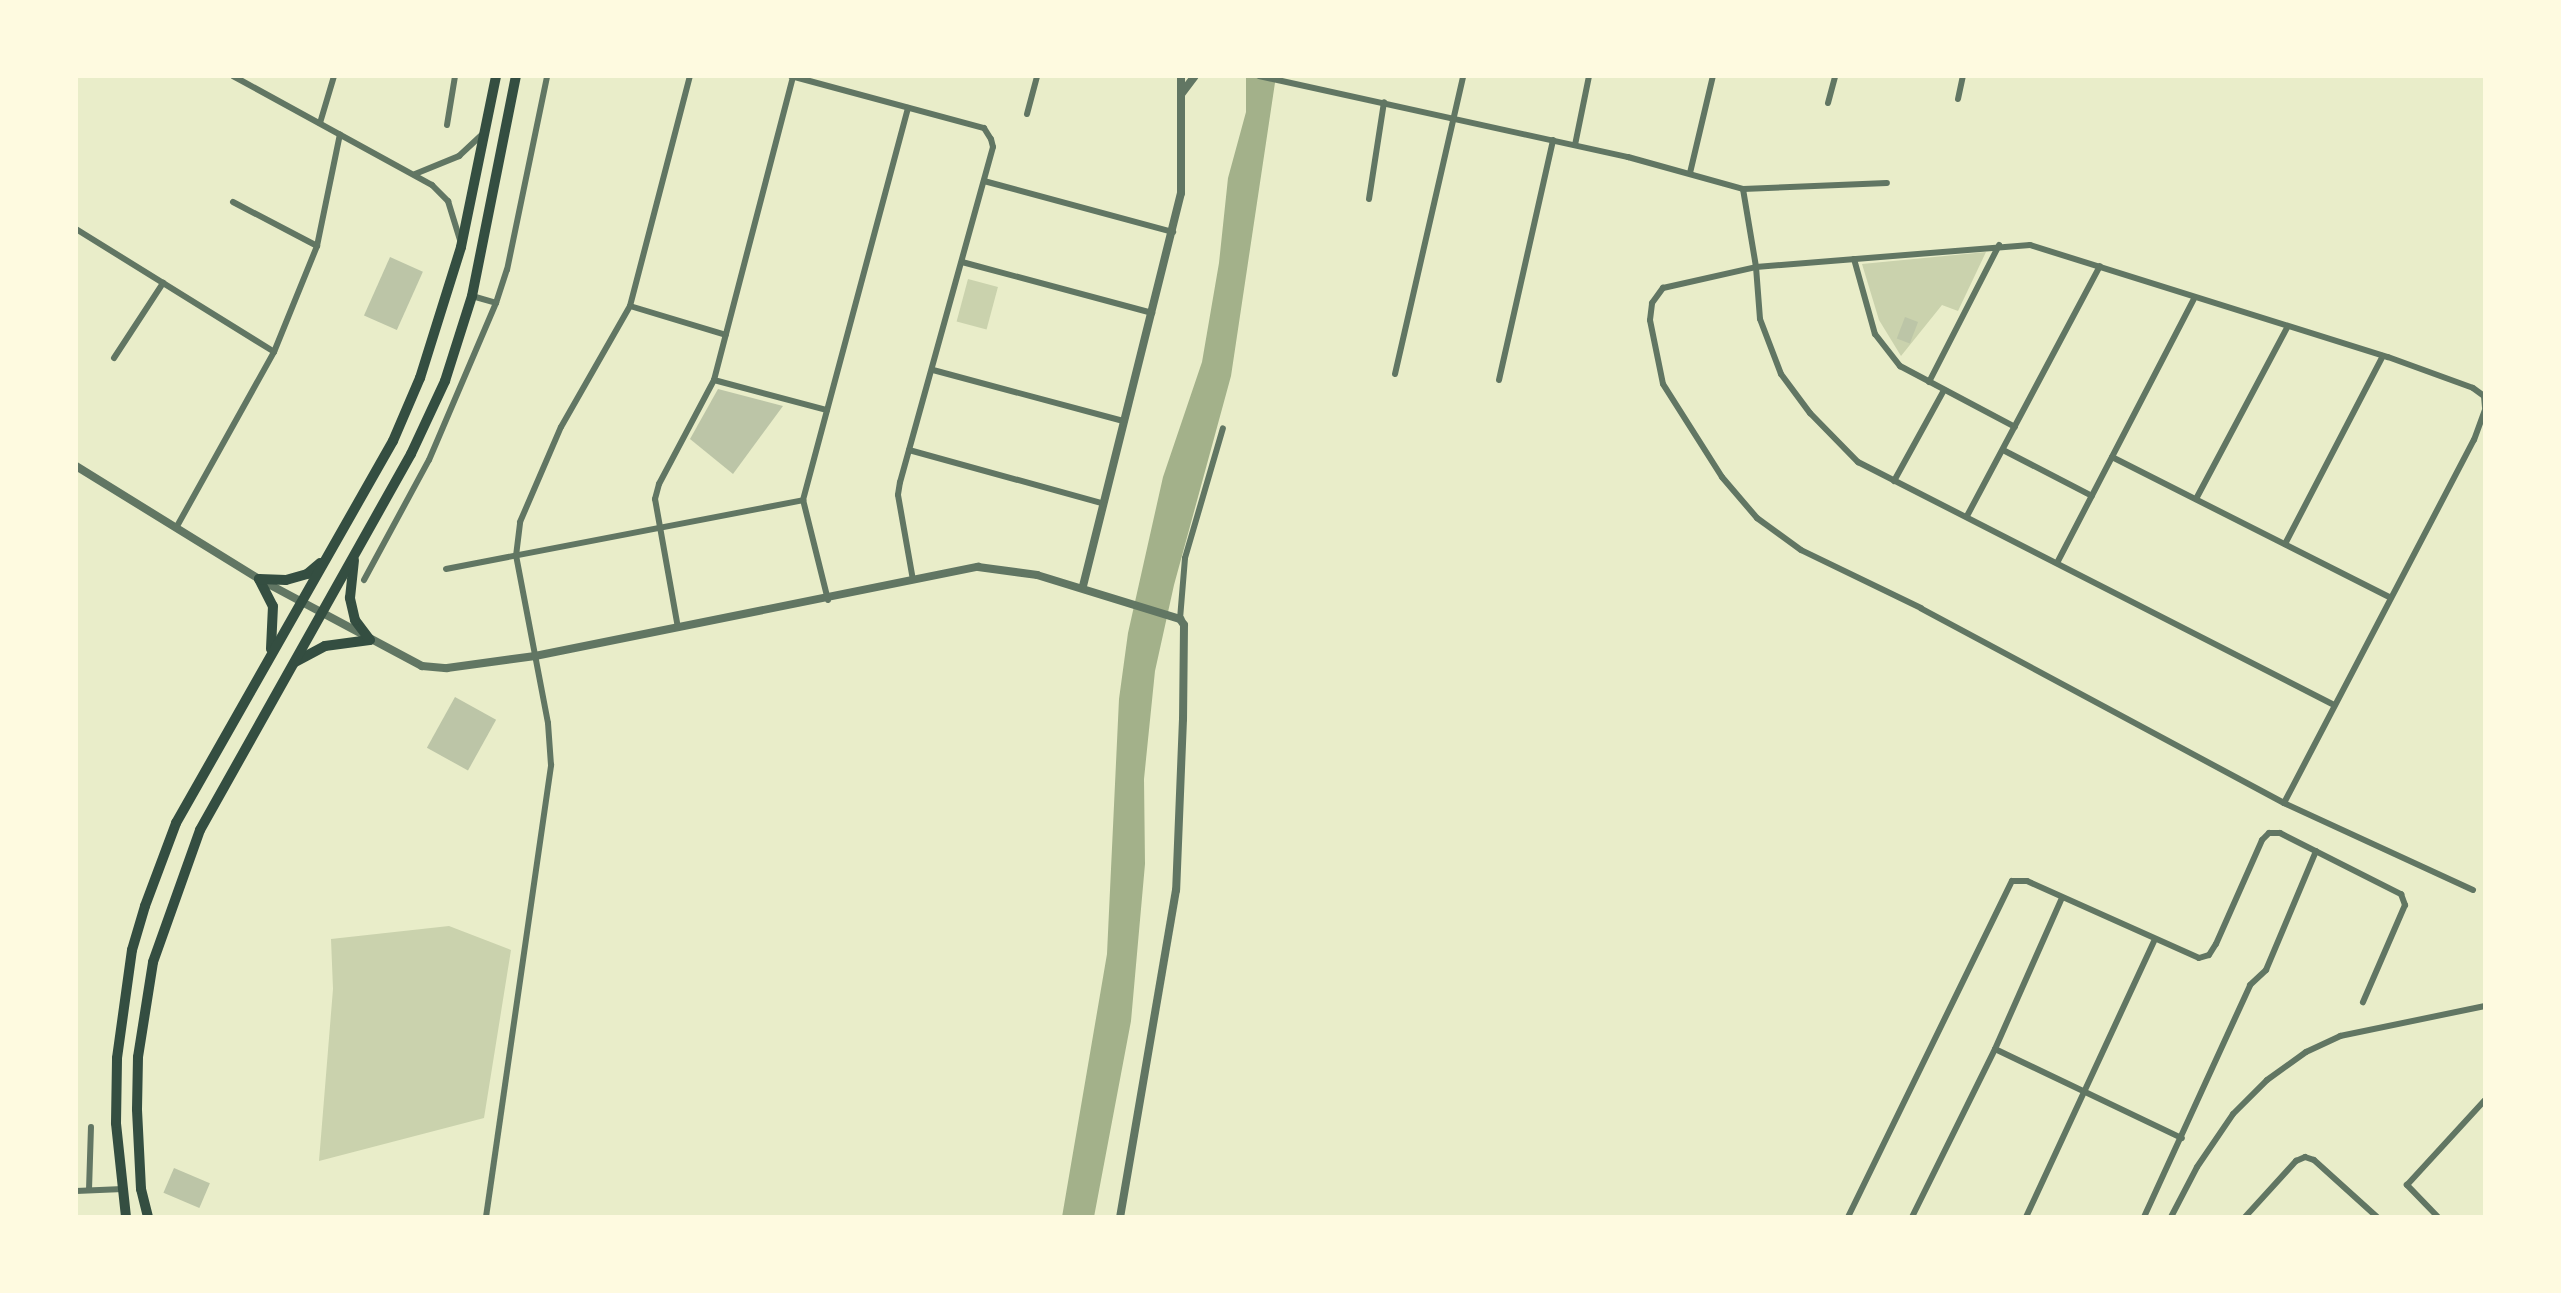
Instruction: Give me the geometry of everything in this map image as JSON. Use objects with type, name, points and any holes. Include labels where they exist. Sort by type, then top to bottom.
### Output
[{"type":"highway","points":[[126,1217],[116,1123],[117,1058],[132,950],[176,823],[393,441],[415,391],[461,247],[496,76]]},
{"type":"highway","points":[[148,1217],[141,1189],[138,1057],[153,962],[200,830],[411,454],[445,381],[472,296],[516,76]]},
{"type":"highway","points":[[269,659],[273,606],[259,579],[286,580],[307,574],[327,557]]},
{"type":"highway","points":[[294,663],[325,646],[370,640],[355,620],[350,598],[354,557]]},
{"type":"street","points":[[233,76],[415,174],[448,201],[461,247]]},
{"type":"street","points":[[320,123],[334,76]]},
{"type":"street","points":[[447,125],[455,76]]},
{"type":"street","points":[[364,580],[429,460],[496,303],[507,270],[547,76]]},
{"type":"street","points":[[486,1217],[551,765],[548,723],[516,556],[520,522],[561,427],[630,306],[690,76]]},
{"type":"street","points":[[678,628],[655,499],[659,484],[714,380],[792,76],[984,128],[993,147],[898,495],[913,580]]},
{"type":"street","points":[[1027,114],[1037,76]]},
{"type":"street","points":[[1083,586],[1101,503],[1153,314],[1181,193],[1181,76]]},
{"type":"street","points":[[1182,93],[1195,76]]},
{"type":"street","points":[[1259,76],[1575,145],[1743,189],[1887,183]]},
{"type":"street","points":[[1395,374],[1463,76]]},
{"type":"street","points":[[1575,145],[1589,76]]},
{"type":"street","points":[[1690,173],[1713,76]]},
{"type":"street","points":[[1828,103],[1835,76]]},
{"type":"street","points":[[1958,99],[1963,76]]},
{"type":"street","points":[[1369,199],[1384,102]]},
{"type":"street","points":[[828,600],[803,500],[908,108]]},
{"type":"street","points":[[415,174],[433,170],[459,156],[486,131]]},
{"type":"street","points":[[176,528],[274,352],[317,246],[340,134]]},
{"type":"street","points":[[1499,380],[1553,140]]},
{"type":"street","points":[[984,181],[1173,232]]},
{"type":"street","points":[[1743,189],[1756,267],[1760,319],[1781,374],[1810,413],[1858,462],[2334,705]]},
{"type":"street","points":[[233,202],[317,246]]},
{"type":"street","points":[[76,229],[274,352]]},
{"type":"street","points":[[2284,803],[2389,597],[2474,440],[2485,408],[2484,396],[2473,388],[2383,356],[2030,245],[1999,245],[1756,267],[1663,288],[1652,303],[1650,320],[1663,384],[1722,477],[1757,518],[1801,550],[1921,608],[2284,803],[2473,890]]},
{"type":"street","points":[[1929,382],[1999,245]]},
{"type":"street","points":[[1854,259],[1875,334],[1900,366],[2015,427]]},
{"type":"street","points":[[962,262],[1153,314]]},
{"type":"street","points":[[1967,516],[2100,266]]},
{"type":"street","points":[[114,358],[163,283]]},
{"type":"street","points":[[472,296],[496,303]]},
{"type":"street","points":[[2057,563],[2194,299]]},
{"type":"street","points":[[630,306],[726,335]]},
{"type":"street","points":[[2196,499],[2287,328]]},
{"type":"street","points":[[2285,544],[2383,356]]},
{"type":"street","points":[[933,370],[1123,421]]},
{"type":"street","points":[[714,380],[827,410]]},
{"type":"street","points":[[1894,481],[1944,390]]},
{"type":"street","points":[[1180,619],[1185,558],[1223,428]]},
{"type":"street","points":[[2474,440],[2485,445]]},
{"type":"street","points":[[909,450],[1101,503]]},
{"type":"street","points":[[2003,450],[2092,496]]},
{"type":"street","points":[[2112,457],[2389,597]]},
{"type":"street","points":[[76,466],[259,579],[422,666],[535,656],[828,600],[978,567],[998,567],[1083,586],[1180,619],[1184,625],[1183,719],[1176,890],[1120,1217]]},
{"type":"street","points":[[446,569],[803,500]]},
{"type":"street","points":[[1848,1217],[2004,890],[2012,881],[2027,881],[2154,941],[2199,958],[2209,955],[2262,840],[2269,833],[2280,833],[2401,894],[2405,905],[2363,1002]]},
{"type":"street","points":[[2144,1217],[2250,985],[2266,970],[2316,851]]},
{"type":"street","points":[[1912,1217],[1995,1049],[2062,898]]},
{"type":"street","points":[[2026,1217],[2154,941]]},
{"type":"street","points":[[2171,1217],[2197,1167],[2233,1114],[2267,1080],[2306,1052],[2340,1036],[2485,1006]]},
{"type":"street","points":[[1995,1049],[2182,1138]]},
{"type":"street","points":[[2438,1217],[2407,1185],[2485,1100]]},
{"type":"street","points":[[89,1190],[91,1127]]},
{"type":"street","points":[[2245,1217],[2296,1161],[2305,1157],[2314,1160],[2377,1217]]},
{"type":"street","points":[[76,1191],[123,1189]]},
{"type":"shaded area","points":[[1246,76],[1276,76],[1231,376],[1174,585],[1155,671],[1144,779],[1145,864],[1131,1021],[1094,1217],[1062,1217],[1107,954],[1119,699],[1128,633],[1163,477],[1202,362],[1219,263],[1228,178],[1246,112]]},
{"type":"shaded area","points":[[1986,252],[1958,311],[1942,305],[1901,356],[1879,320],[1862,264]]},
{"type":"shaded area","points":[[968,279],[998,287],[987,330],[957,322]]},
{"type":"shaded area","points":[[449,926],[511,950],[484,1118],[319,1161],[333,989],[331,939]]},
{"type":"building","points":[[390,257],[423,272],[397,330],[364,315]]},
{"type":"building","points":[[1905,317],[1918,322],[1910,343],[1897,338]]},
{"type":"building","points":[[718,389],[783,406],[733,474],[690,439]]},
{"type":"building","points":[[455,697],[496,720],[468,771],[427,748]]},
{"type":"building","points":[[174,1168],[210,1183],[199,1208],[163,1193]]}]
